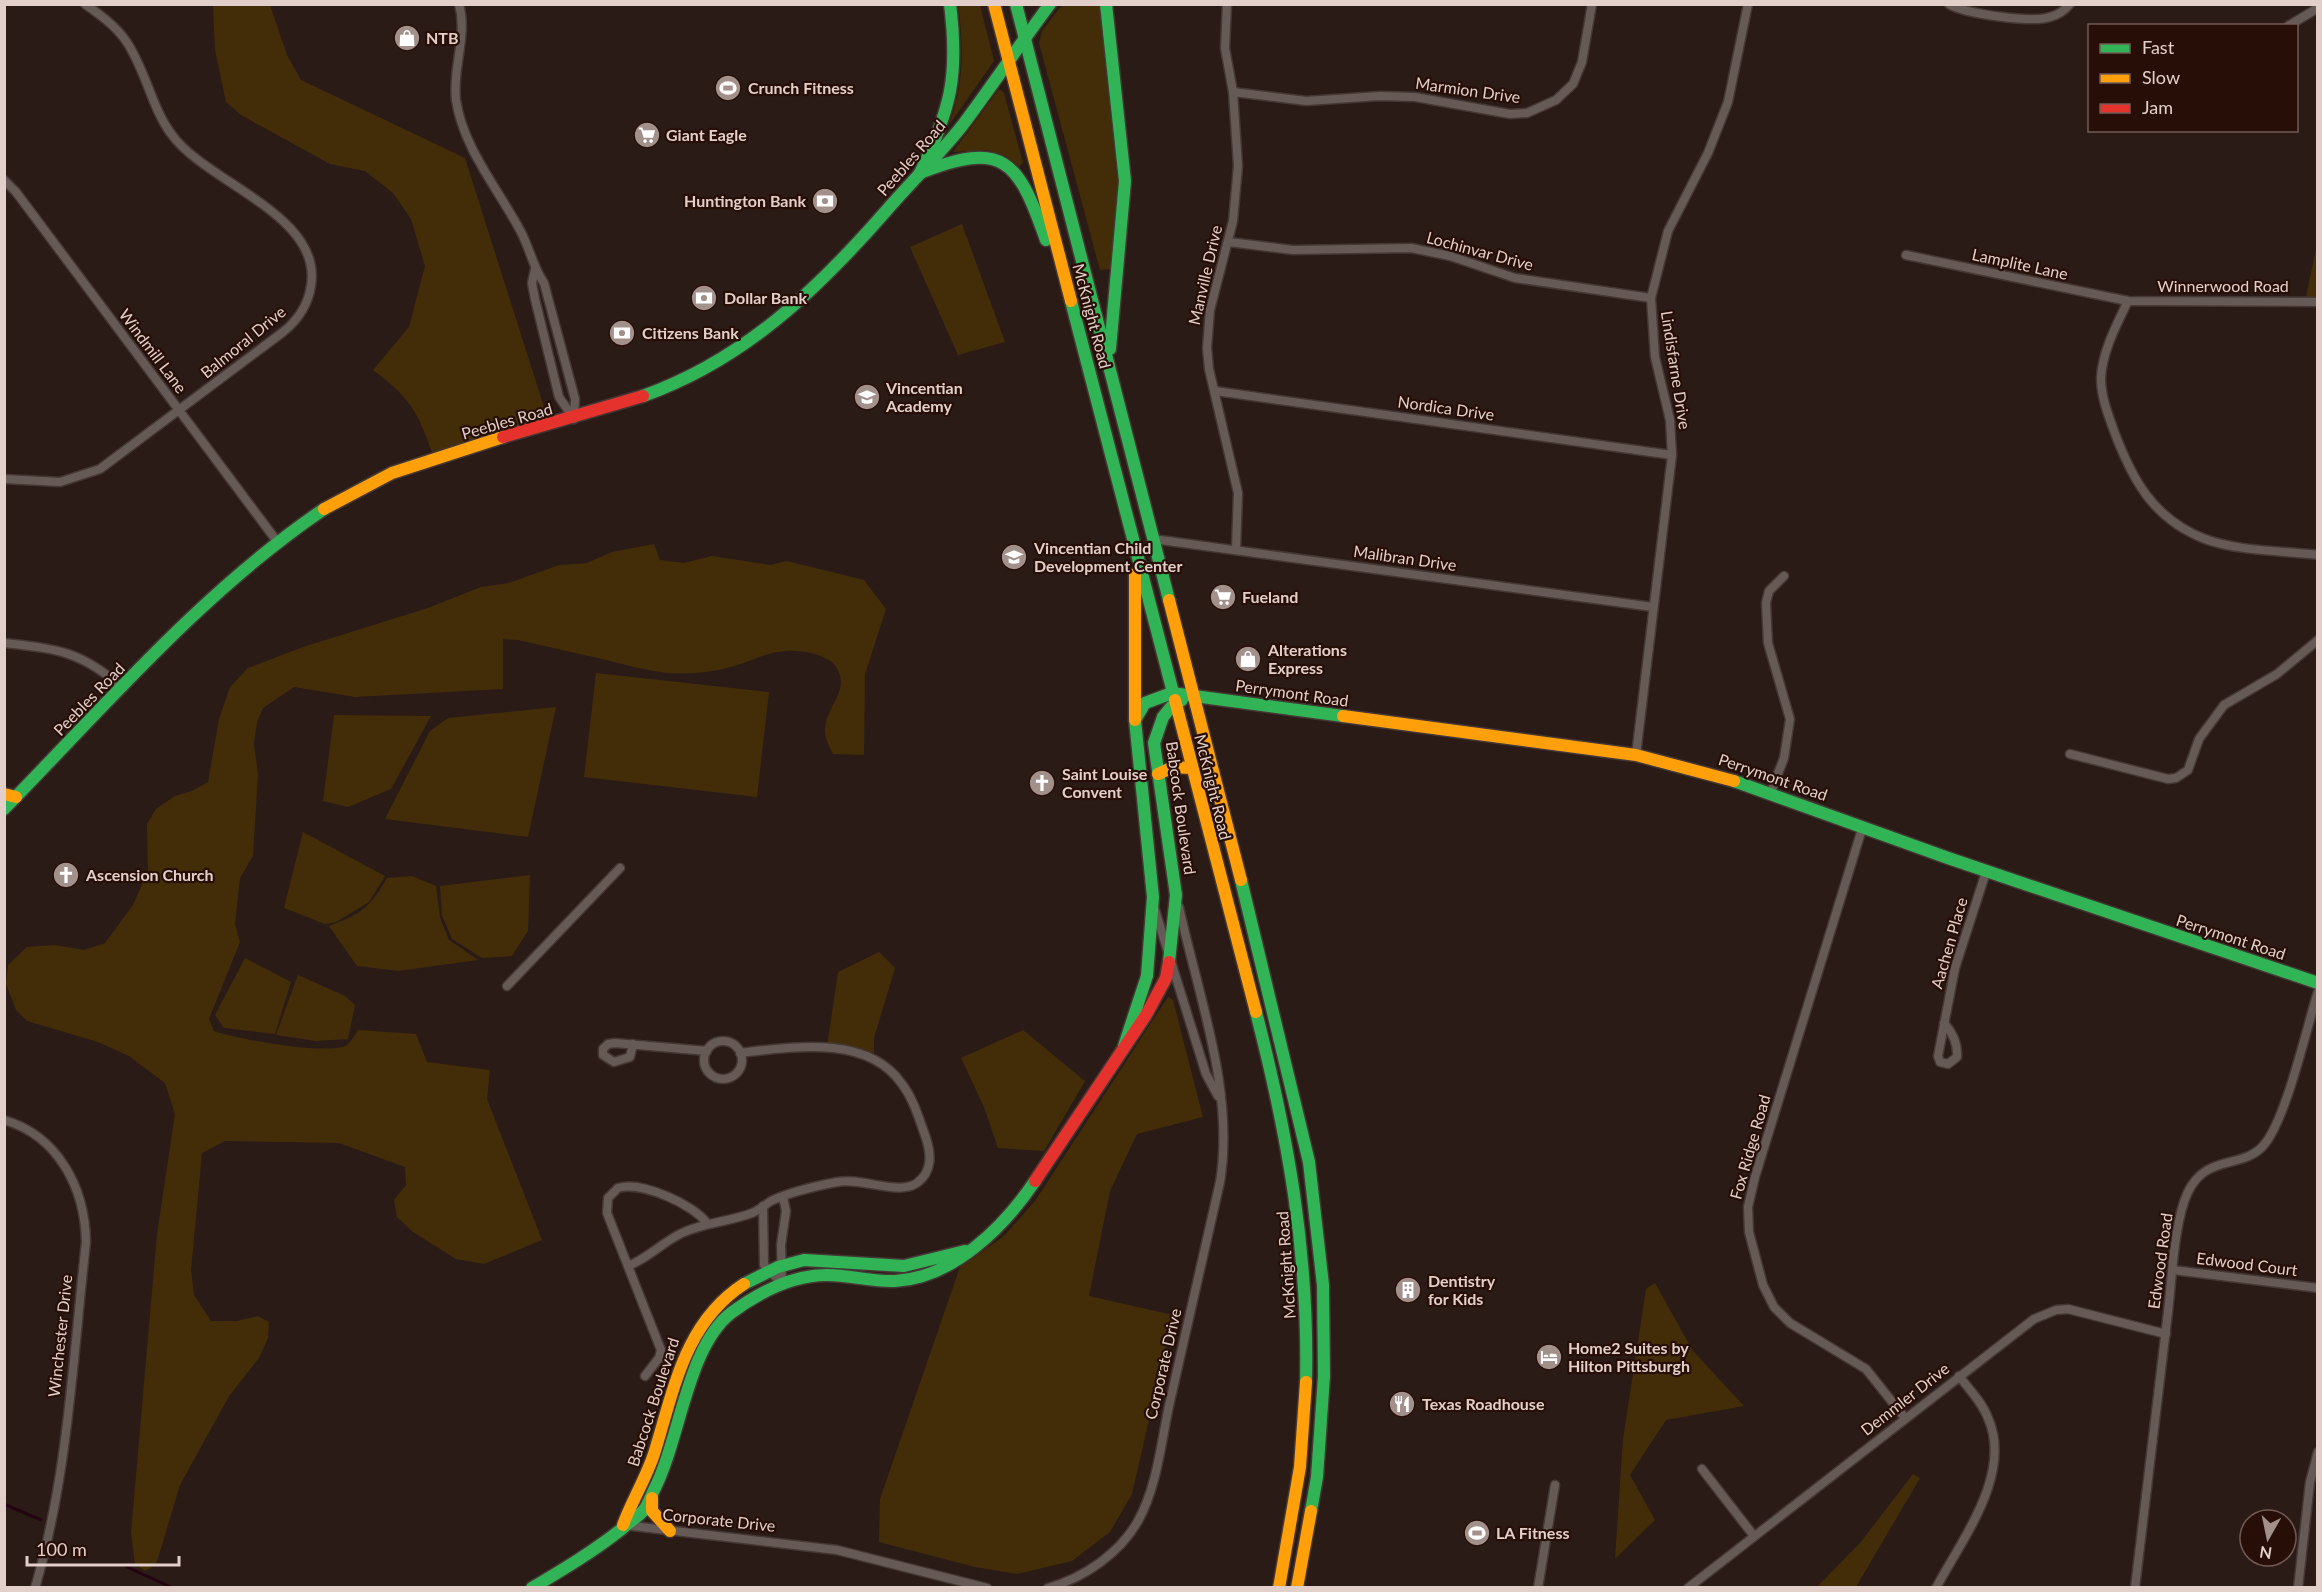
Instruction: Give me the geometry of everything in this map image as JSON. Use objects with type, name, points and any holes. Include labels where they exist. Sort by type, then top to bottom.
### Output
[{"type":"main road","points":[[920,173],[946,118],[955,83],[956,50],[950,4]]},
{"type":"main road","name":"McKnight Road","points":[[994,4],[1280,1104],[1292,1165],[1303,1246],[1307,1316],[1306,1409],[1300,1475],[1279,1587]]},
{"type":"main road","name":"McKnight Road","points":[[1016,4],[1296,1100],[1318,1223],[1324,1316],[1323,1410],[1314,1499],[1297,1587]]},
{"type":"main road","points":[[1024,37],[1050,4]]},
{"type":"main road","points":[[1106,4],[1125,180],[1124,219],[1110,328],[1112,376]]},
{"type":"main road","name":"Peebles Road","points":[[4,809],[10,795],[123,688],[231,579],[276,540],[333,502],[391,473],[627,404],[677,383],[750,342],[828,276],[962,126],[1024,37]]},
{"type":"main road","points":[[920,173],[962,158],[977,156],[998,160],[1016,173],[1032,201],[1081,340]]},
{"type":"main road","name":"Babcock Boulevard","points":[[1124,1046],[1147,976],[1153,897],[1135,720],[1135,550]]},
{"type":"main road","points":[[1135,720],[1145,703],[1194,696]]},
{"type":"main road","name":"Perrymont Road","points":[[1194,696],[1636,755],[1696,769],[1772,792],[1862,829],[1986,872],[2318,983]]},
{"type":"main road","name":"Babcock Boulevard","points":[[532,1587],[592,1553],[623,1525],[639,1515],[652,1498],[664,1471],[706,1343],[735,1311],[782,1284],[826,1275],[887,1281],[916,1278],[955,1262],[1013,1210],[1159,994],[1170,961],[1176,895],[1158,774],[1155,735],[1173,698]]},
{"type":"main road","points":[[1158,774],[1173,767],[1191,768]]},
{"type":"main road","name":"Babcock Boulevard","points":[[623,1525],[647,1474],[680,1364],[690,1340],[719,1302],[767,1272],[815,1259],[873,1266],[904,1266],[965,1251]]},
{"type":"main road","points":[[652,1498],[652,1511],[670,1531]]},
{"type":"street","name":"Balmoral Drive","points":[[4,479],[60,482],[100,469],[290,326],[308,298],[311,265],[303,242],[292,229],[179,145],[163,121],[126,41],[108,21],[85,4]]},
{"type":"street","points":[[459,4],[463,23],[455,82],[461,122],[522,235],[535,269],[543,282],[575,399],[574,419]]},
{"type":"street","name":"Manville Drive","points":[[1227,4],[1225,48],[1233,92],[1238,165],[1229,242],[1208,324],[1207,358],[1238,493],[1236,550]]},
{"type":"street","name":"Marmion Drive","points":[[1233,92],[1306,101],[1380,96],[1415,97],[1510,114],[1527,113],[1556,100],[1573,84],[1582,62],[1592,4]]},
{"type":"street","name":"Lindisfarne Drive","points":[[1636,755],[1672,455],[1670,420],[1655,357],[1651,298],[1668,231],[1708,153],[1728,102],[1748,4]]},
{"type":"street","points":[[1949,4],[1964,12],[2031,18],[2051,17],[2070,4]]},
{"type":"street","points":[[2291,24],[2318,8]]},
{"type":"street","name":"Windmill Lane","points":[[4,180],[16,192],[276,540]]},
{"type":"street","name":"Lochinvar Drive","points":[[1229,242],[1293,250],[1411,248],[1450,256],[1515,278],[1651,298]]},
{"type":"street","name":"Lamplite Lane","points":[[1906,255],[2128,301]]},
{"type":"street","points":[[535,269],[532,283],[559,397],[574,419]]},
{"type":"street","points":[[2128,301],[2103,365],[2102,391],[2126,462],[2139,488],[2160,510],[2203,538],[2229,545],[2318,555]]},
{"type":"street","name":"Winnerwood Road","points":[[2128,301],[2318,302]]},
{"type":"street","name":"Nordica Drive","points":[[1215,391],[1672,455]]},
{"type":"street","name":"Malibran Drive","points":[[1154,538],[1653,607]]},
{"type":"street","points":[[1772,792],[1784,758],[1790,719],[1768,643],[1766,603],[1768,591],[1784,576]]},
{"type":"street","points":[[2070,754],[2168,779],[2176,778],[2188,770],[2199,739],[2224,705],[2277,674],[2318,640]]},
{"type":"street","points":[[4,643],[59,650],[83,658],[123,688]]},
{"type":"street","name":"Fox Ridge Road","points":[[1862,829],[1755,1177],[1748,1218],[1755,1259],[1774,1307],[1790,1323],[1866,1369],[1905,1418]]},
{"type":"street","points":[[507,986],[620,868]]},
{"type":"street","name":"Aachen Place","points":[[1944,1023],[1955,968],[1986,872]]},
{"type":"street","name":"Corporate Drive","points":[[1048,1587],[1074,1578],[1104,1559],[1133,1529],[1145,1505],[1220,1182],[1224,1141],[1218,1071],[1176,895]]},
{"type":"street","name":"Corporate Drive","points":[[1153,897],[1170,961],[1206,1074],[1219,1099]]},
{"type":"street","name":"Edwood Road","points":[[2135,1587],[2182,1212],[2193,1183],[2213,1166],[2256,1151],[2273,1131],[2318,993]]},
{"type":"street","points":[[732,1043],[740,1053],[739,1070],[735,1075],[724,1079],[708,1072],[704,1060],[707,1051],[713,1044],[732,1043]]},
{"type":"street","points":[[633,1044],[707,1051]]},
{"type":"street","points":[[628,1266],[644,1259],[671,1238],[707,1223],[751,1213],[783,1197],[848,1180],[897,1188],[909,1187],[926,1173],[930,1148],[906,1090],[895,1074],[878,1062],[858,1054],[827,1047],[740,1053]]},
{"type":"street","name":"Winchester Drive","points":[[4,1120],[25,1128],[56,1154],[73,1180],[85,1217],[86,1242],[60,1470],[52,1521],[35,1587]]},
{"type":"street","points":[[645,1376],[659,1358],[661,1350],[607,1213],[608,1198],[618,1188],[632,1185],[694,1209],[707,1223]]},
{"type":"street","points":[[782,1284],[781,1245],[786,1211],[783,1197]]},
{"type":"street","points":[[763,1206],[762,1258],[767,1272],[782,1284]]},
{"type":"street","name":"Edwood Court","points":[[2173,1270],[2318,1288]]},
{"type":"street","name":"Demmler Drive","points":[[1688,1587],[2025,1325],[2056,1310],[2090,1313],[2166,1334]]},
{"type":"street","points":[[1936,1587],[1985,1497],[1996,1460],[1996,1447],[1989,1419],[1959,1376]]},
{"type":"street","points":[[2298,1587],[2310,1482],[2318,1452]]},
{"type":"street","points":[[1702,1469],[1754,1536]]},
{"type":"street","points":[[1538,1587],[1555,1485]]},
{"type":"street","name":"Corporate Drive","points":[[623,1525],[837,1550],[987,1587]]},
{"type":"shaded area","points":[[213,5],[270,5],[287,55],[301,80],[465,158],[550,426],[434,458],[418,418],[406,399],[373,370],[409,327],[425,266],[411,219],[393,193],[365,171],[330,164],[241,115],[226,102],[215,50]]},
{"type":"shaded area","points":[[958,5],[980,5],[994,61],[949,125],[960,80],[961,36]]},
{"type":"shaded area","points":[[1062,5],[1099,5],[1118,186],[1110,269],[1100,270],[1039,43],[1042,31]]},
{"type":"shaded area","points":[[999,89],[1004,93],[1023,163],[1019,167],[1005,156],[987,150],[953,152]]},
{"type":"shaded area","points":[[962,224],[1005,342],[958,355],[910,247]]},
{"type":"shaded area","points":[[2317,244],[2317,297],[2306,297]]},
{"type":"shaded area","points":[[654,544],[660,560],[684,563],[712,556],[770,565],[787,561],[864,580],[886,609],[865,674],[864,755],[833,754],[826,738],[825,728],[840,689],[840,674],[835,665],[828,660],[800,651],[775,652],[718,670],[700,673],[670,673],[643,669],[518,640],[503,639],[503,689],[355,697],[294,687],[263,708],[257,722],[254,744],[258,774],[253,856],[240,878],[235,924],[240,942],[209,1019],[214,1031],[261,1042],[321,1049],[347,1045],[358,1030],[416,1034],[427,1062],[490,1070],[487,1099],[542,1240],[484,1264],[456,1259],[413,1232],[397,1217],[394,1200],[406,1185],[405,1167],[339,1143],[225,1141],[202,1153],[191,1270],[194,1295],[211,1321],[237,1321],[258,1316],[269,1322],[268,1338],[259,1358],[229,1396],[180,1485],[156,1565],[145,1571],[135,1564],[131,1533],[157,1234],[175,1114],[165,1083],[129,1056],[98,1042],[27,1021],[16,1010],[6,984],[8,965],[27,947],[55,945],[84,950],[105,943],[133,905],[148,871],[147,824],[156,809],[175,796],[192,791],[208,782],[219,719],[230,687],[248,668],[306,646],[428,608],[481,587],[509,583],[559,565],[587,563],[612,552]]},
{"type":"shaded area","points":[[596,673],[769,692],[757,797],[584,777]]},
{"type":"shaded area","points":[[556,707],[528,837],[385,819],[430,731],[448,718]]},
{"type":"shaded area","points":[[334,715],[431,716],[391,789],[348,807],[323,801]]},
{"type":"shaded area","points":[[303,832],[385,876],[369,902],[336,922],[325,924],[284,908]]},
{"type":"shaded area","points":[[530,875],[528,931],[512,956],[482,958],[452,939],[442,915],[440,886]]},
{"type":"shaded area","points":[[412,876],[436,886],[440,918],[449,940],[478,960],[398,971],[357,966],[329,926],[364,909],[387,878]]},
{"type":"shaded area","points":[[879,952],[895,968],[874,1038],[874,1060],[827,1047],[838,972]]},
{"type":"shaded area","points":[[245,958],[291,982],[275,1034],[224,1028],[215,1015]]},
{"type":"shaded area","points":[[298,975],[345,996],[355,1005],[348,1039],[316,1041],[276,1035]]},
{"type":"shaded area","points":[[1168,997],[1173,1000],[1203,1117],[1137,1134],[1110,1191],[1089,1296],[1173,1315],[1132,1494],[1110,1532],[1072,1561],[1017,1574],[975,1567],[879,1542],[880,1499],[960,1267],[1004,1236],[1035,1201]]},
{"type":"shaded area","points":[[1023,1030],[1085,1081],[1044,1151],[998,1148],[984,1107],[961,1058]]},
{"type":"shaded area","points":[[1655,1283],[1693,1351],[1744,1406],[1666,1420],[1630,1475],[1655,1520],[1615,1559],[1623,1439],[1646,1289]]},
{"type":"shaded area","points":[[1913,1474],[1920,1478],[1856,1587],[1817,1587],[1860,1543]]},
{"type":"waterway","points":[[4,1504],[41,1520]]},
{"type":"waterway","points":[[127,1567],[173,1588]]},
{"type":"traffic: fast","points":[[920,173],[939,129],[950,91],[953,72],[953,29],[950,4]]},
{"type":"traffic: fast","points":[[1016,4],[1169,600]]},
{"type":"traffic: fast","points":[[643,396],[680,381],[714,363],[777,320],[805,295],[860,240],[962,126],[1050,4]]},
{"type":"traffic: fast","points":[[1106,4],[1125,181],[1110,349]]},
{"type":"traffic: fast","points":[[920,173],[971,158],[989,159],[1004,164],[1016,175],[1026,191],[1046,240]]},
{"type":"traffic: fast","points":[[1071,301],[1175,700]]},
{"type":"traffic: fast","points":[[4,809],[118,690],[196,613],[280,541],[324,509]]},
{"type":"traffic: fast","points":[[1124,1046],[1147,976],[1153,897],[1135,720],[1145,703],[1172,693],[1343,716]]},
{"type":"traffic: fast","points":[[1169,962],[1176,895],[1154,743],[1163,717],[1171,707],[1182,700]]},
{"type":"traffic: fast","points":[[1734,781],[1948,858],[2318,983]]},
{"type":"traffic: fast","points":[[1241,880],[1309,1162],[1323,1285],[1324,1376],[1317,1477],[1311,1511]]},
{"type":"traffic: fast","points":[[1256,1012],[1278,1104],[1294,1195],[1304,1287],[1306,1382]]},
{"type":"traffic: fast","points":[[532,1588],[601,1544],[644,1510],[663,1469],[694,1371],[704,1348],[716,1328],[731,1313],[764,1292],[801,1278],[827,1275],[895,1281],[916,1278],[937,1271],[957,1260],[992,1232],[1008,1216],[1035,1181]]},
{"type":"traffic: fast","points":[[744,1284],[778,1267],[804,1260],[904,1266],[965,1251]]},
{"type":"traffic: slow","points":[[994,4],[1071,301]]},
{"type":"traffic: slow","points":[[324,509],[392,473],[503,437]]},
{"type":"traffic: slow","points":[[1135,574],[1135,720]]},
{"type":"traffic: slow","points":[[1169,600],[1241,880]]},
{"type":"traffic: slow","points":[[1175,700],[1256,1012]]},
{"type":"traffic: slow","points":[[1343,716],[1636,755],[1734,781]]},
{"type":"traffic: slow","points":[[1158,774],[1173,767],[1191,768]]},
{"type":"traffic: slow","points":[[4,794],[16,797]]},
{"type":"traffic: slow","points":[[623,1525],[651,1463],[675,1382],[694,1338],[707,1318],[744,1284]]},
{"type":"traffic: slow","points":[[1279,1588],[1300,1467],[1306,1382]]},
{"type":"traffic: slow","points":[[652,1498],[652,1511],[670,1531]]},
{"type":"traffic: slow","points":[[1297,1588],[1311,1511]]},
{"type":"traffic: jam","points":[[503,437],[643,396]]},
{"type":"traffic: jam","points":[[1035,1181],[1146,1015],[1166,978],[1169,962]]},
{"type":"place","name":"NTB","points":[[407,38]]},
{"type":"place","name":"Crunch Fitness","points":[[728,88]]},
{"type":"place","name":"Giant Eagle","points":[[647,135]]},
{"type":"place","name":"Huntington Bank","points":[[825,201]]},
{"type":"place","name":"Dollar Bank","points":[[704,298]]},
{"type":"place","name":"Citizens Bank","points":[[622,333]]},
{"type":"place","name":"Vincentian Academy","points":[[867,397]]},
{"type":"place","name":"Vincentian Child Development Center","points":[[1014,557]]},
{"type":"place","name":"Fueland","points":[[1223,597]]},
{"type":"place","name":"Alterations Express","points":[[1248,659]]},
{"type":"place","name":"Saint Louise Convent","points":[[1042,783]]},
{"type":"place","name":"Ascension Church","points":[[66,875]]},
{"type":"place","name":"Dentistry for Kids","points":[[1408,1290]]},
{"type":"place","name":"Home2 Suites by Hilton Pittsburgh","points":[[1549,1357]]},
{"type":"place","name":"Texas Roadhouse","points":[[1402,1404]]},
{"type":"place","name":"LA Fitness","points":[[1477,1533]]}]
